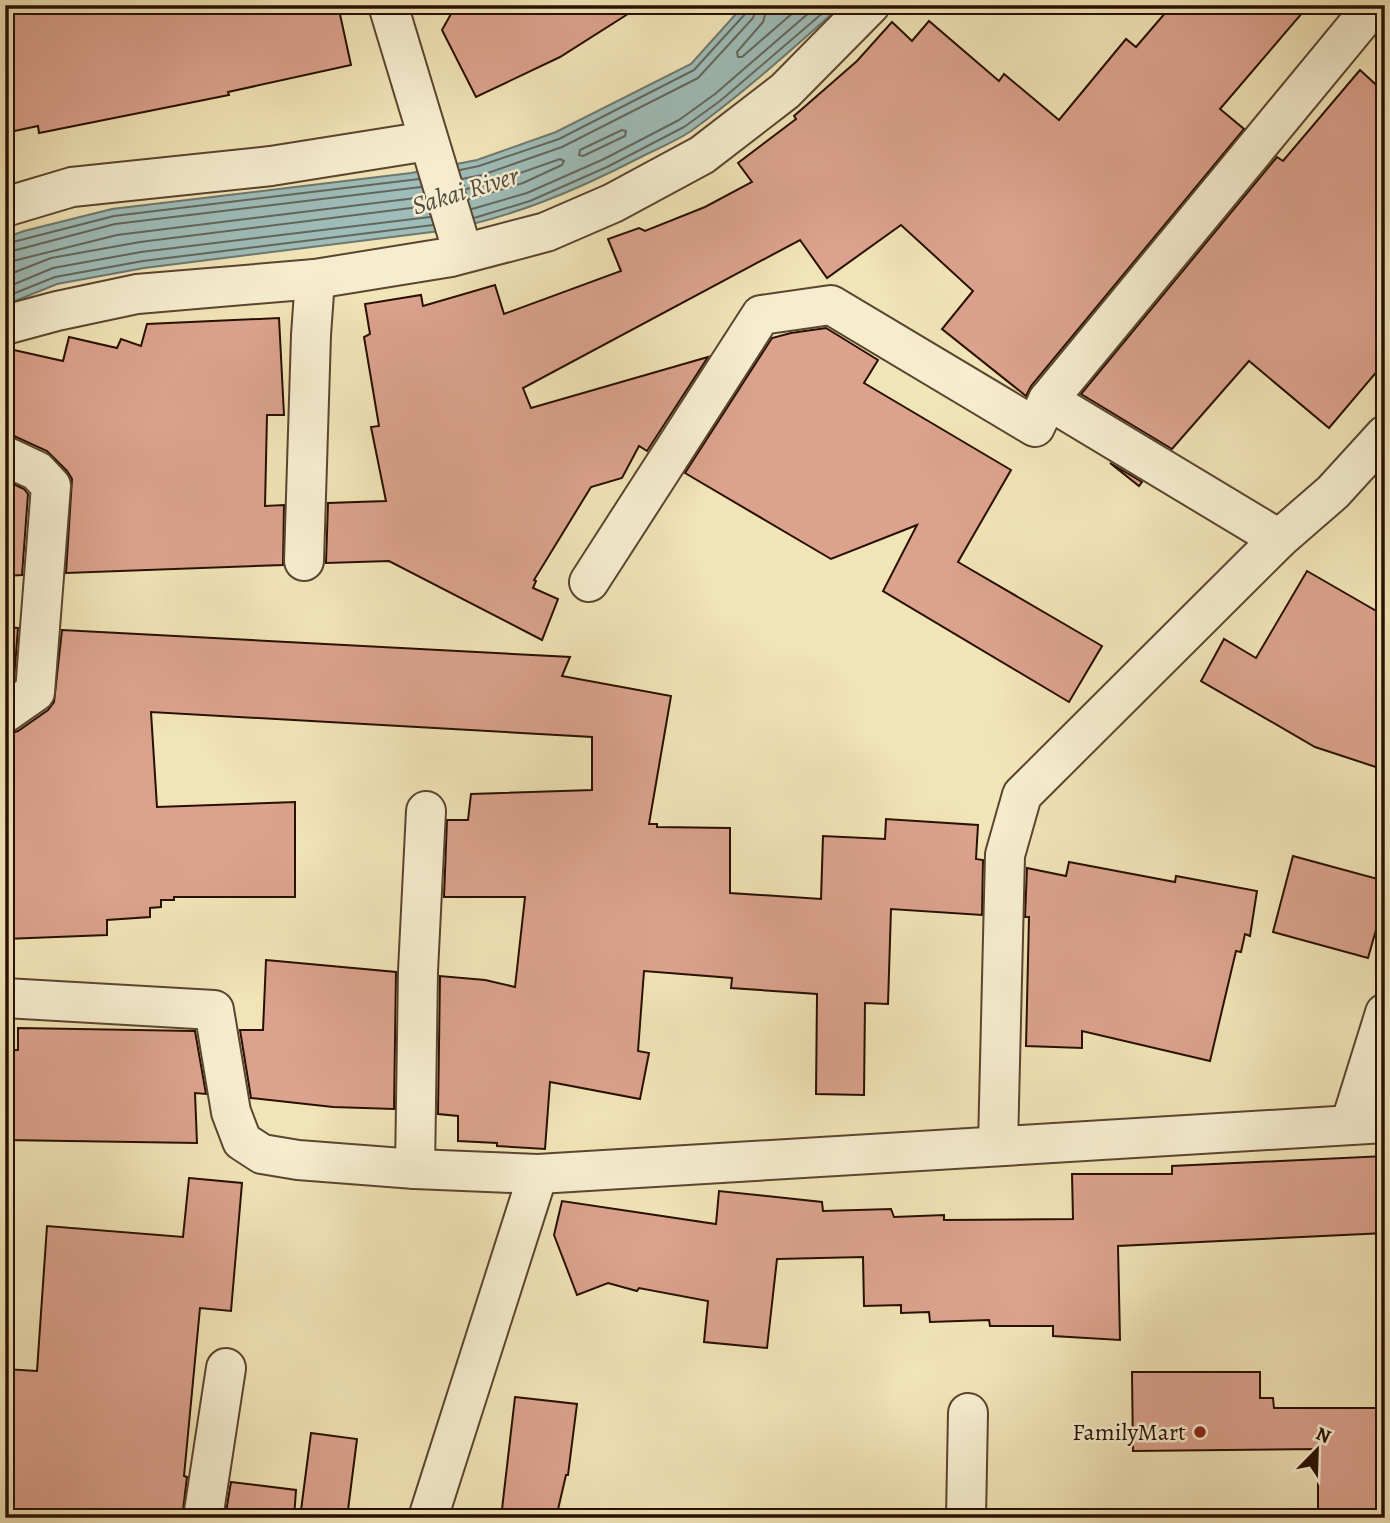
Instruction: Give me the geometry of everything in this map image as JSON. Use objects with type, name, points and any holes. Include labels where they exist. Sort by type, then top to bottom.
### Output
[{"type":"street","points":[[388,5],[463,253]]},
{"type":"street","points":[[5,326],[57,311],[137,294],[315,279],[463,253],[546,232],[613,203],[702,155],[785,90],[870,5]]},
{"type":"street","points":[[589,582],[761,315],[831,305],[1035,427],[1048,400],[1374,5]]},
{"type":"street","points":[[5,206],[72,187],[271,166],[428,141]]},
{"type":"street","points":[[304,561],[315,279]]},
{"type":"street","points":[[1048,400],[1279,539]]},
{"type":"street","points":[[998,1145],[1005,855],[1022,795],[1279,539],[1333,492],[1385,435]]},
{"type":"street","points":[[5,456],[37,471],[51,486],[35,692],[5,713]]},
{"type":"street","points":[[415,1169],[418,971],[426,811]]},
{"type":"street","points":[[5,998],[214,1010],[231,1112],[242,1141],[262,1154],[298,1160],[415,1169],[538,1174],[1368,1124],[1385,1013]]},
{"type":"street","points":[[428,1518],[538,1174]]},
{"type":"street","points":[[204,1518],[226,1368]]},
{"type":"street","points":[[966,1518],[968,1413]]},
{"type":"water","name":"Sakai River","points":[[744,5],[842,5],[749,86],[691,131],[567,192],[492,219],[440,231],[144,268],[57,284],[5,305],[5,238],[112,209],[411,173],[477,160],[556,132],[691,64]]},
{"type":"building","points":[[5,5],[338,5],[351,65],[228,92],[229,95],[39,133],[38,126],[5,133]]},
{"type":"building","points":[[456,5],[642,5],[560,57],[476,97],[442,30]]},
{"type":"building","points":[[1172,5],[1309,5],[1220,109],[1244,129],[1031,386],[1026,396],[942,329],[973,291],[901,225],[827,278],[800,240],[523,388],[531,408],[708,357],[647,451],[639,446],[622,478],[591,487],[534,580],[536,581],[533,588],[558,599],[542,640],[389,561],[326,563],[328,503],[386,501],[371,427],[379,426],[364,337],[370,334],[365,304],[421,295],[423,306],[495,285],[504,314],[621,271],[608,239],[639,228],[645,231],[705,207],[752,182],[738,163],[796,119],[794,116],[857,61],[892,22],[912,41],[929,21],[999,81],[1004,74],[1059,120],[1126,39],[1136,47]]},
{"type":"building","points":[[1360,70],[1385,93],[1385,362],[1329,428],[1249,361],[1172,449],[1081,394],[1277,157],[1283,161]]},
{"type":"building","points":[[279,318],[284,415],[267,415],[265,506],[284,505],[283,565],[66,573],[72,479],[47,451],[5,434],[5,348],[63,361],[69,337],[117,348],[121,339],[141,346],[147,324]]},
{"type":"building","points":[[826,328],[878,360],[864,383],[1011,470],[958,562],[1102,646],[1069,702],[883,591],[917,525],[831,559],[685,473],[772,338]]},
{"type":"building","points":[[1110,463],[1142,482],[1139,486]]},
{"type":"building","points":[[5,480],[24,489],[28,494],[22,575],[5,576]]},
{"type":"building","points":[[1307,571],[1385,616],[1385,770],[1315,747],[1201,681],[1224,639],[1256,658]]},
{"type":"building","points":[[5,627],[18,628],[14,680],[5,686]]},
{"type":"building","points":[[62,630],[570,657],[562,676],[671,696],[649,824],[657,824],[657,827],[730,828],[730,893],[821,899],[823,836],[885,839],[886,819],[978,825],[976,859],[983,860],[982,915],[891,909],[888,1004],[865,1003],[864,1095],[816,1094],[817,994],[731,988],[732,978],[644,971],[638,1051],[649,1053],[640,1099],[550,1082],[545,1149],[458,1141],[458,1116],[438,1114],[440,976],[485,980],[515,987],[525,897],[444,897],[447,820],[468,820],[471,794],[592,790],[592,737],[151,712],[157,807],[295,802],[295,897],[174,897],[174,900],[161,900],[161,907],[150,908],[150,917],[107,920],[107,935],[5,939],[5,735],[18,731],[48,710],[54,702]]},
{"type":"building","points":[[1293,856],[1385,881],[1385,898],[1368,958],[1273,932]]},
{"type":"building","points":[[1069,862],[1175,882],[1176,876],[1257,891],[1250,936],[1245,934],[1241,952],[1236,951],[1210,1061],[1082,1031],[1082,1048],[1026,1046],[1029,917],[1025,917],[1027,868],[1066,876]]},
{"type":"building","points":[[266,960],[396,972],[394,1109],[333,1107],[251,1098],[240,1030],[263,1030]]},
{"type":"building","points":[[18,1028],[195,1031],[206,1094],[195,1093],[197,1143],[5,1140],[5,1050],[18,1050]]},
{"type":"building","points":[[1385,1156],[1385,1233],[1118,1246],[1120,1340],[1053,1336],[1053,1326],[990,1326],[989,1320],[930,1322],[929,1312],[901,1313],[901,1305],[864,1306],[863,1257],[777,1259],[767,1348],[704,1342],[708,1301],[639,1288],[637,1291],[608,1283],[577,1295],[554,1235],[562,1201],[716,1224],[719,1191],[822,1202],[823,1211],[891,1209],[894,1217],[944,1215],[944,1220],[1073,1219],[1072,1174],[1172,1174],[1172,1166]]},
{"type":"building","points":[[189,1178],[242,1183],[231,1311],[200,1308],[182,1518],[5,1518],[5,1369],[37,1371],[47,1226],[183,1237]]},
{"type":"building","points":[[1132,1372],[1260,1372],[1260,1398],[1273,1398],[1274,1408],[1385,1408],[1385,1518],[1318,1518],[1318,1449],[1133,1451]]},
{"type":"building","points":[[515,1397],[577,1404],[568,1475],[556,1518],[501,1518]]},
{"type":"building","points":[[311,1433],[357,1439],[347,1518],[300,1518]]},
{"type":"building","points":[[231,1482],[296,1490],[294,1518],[225,1518]]},
{"type":"place","name":"FamilyMart","points":[[1200,1432]]}]
